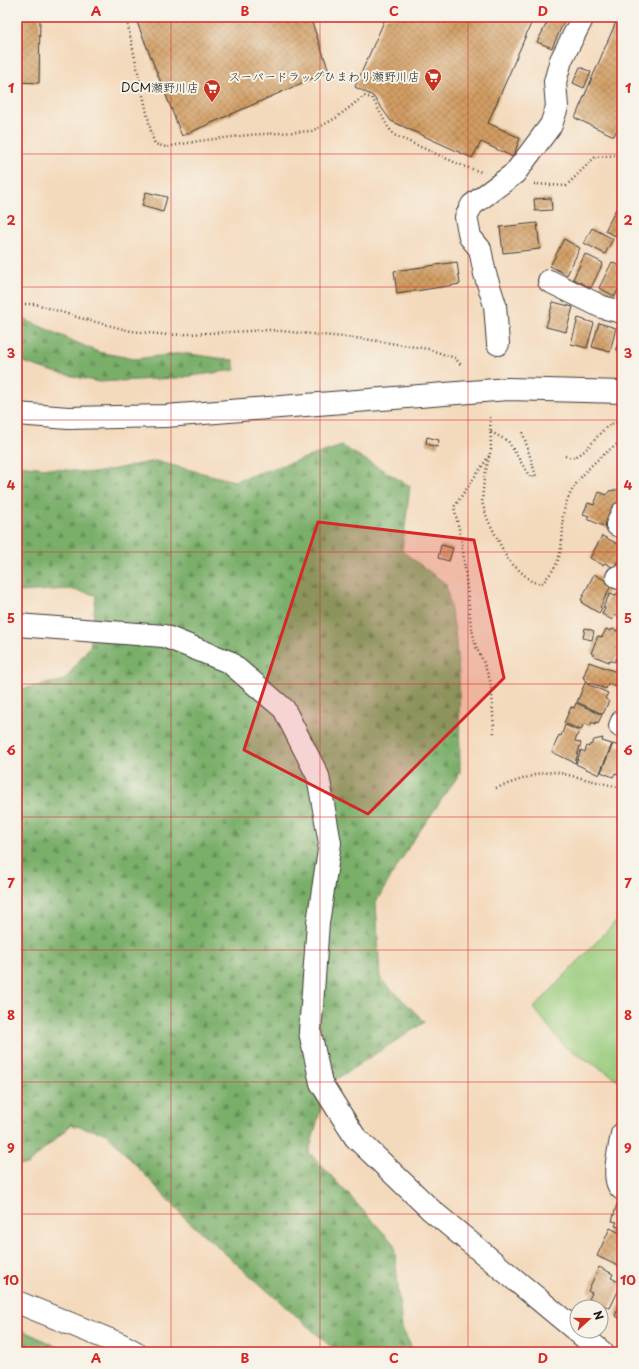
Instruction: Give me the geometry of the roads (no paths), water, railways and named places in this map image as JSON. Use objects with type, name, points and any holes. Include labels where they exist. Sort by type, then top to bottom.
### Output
[{"type":"main road","points":[[498,344],[495,305],[485,274],[480,249],[470,237],[466,217],[472,205],[515,173],[551,125],[557,107],[555,82],[561,60],[584,17]]},
{"type":"main road","points":[[549,281],[602,306],[622,312]]},
{"type":"main road","points":[[17,414],[68,418],[166,416],[508,389],[622,392]]},
{"type":"main road","points":[[17,625],[164,636],[228,662],[284,709],[318,776],[330,843],[318,923],[310,1032],[322,1083],[355,1137],[431,1210],[602,1352]]},
{"type":"main road","points":[[622,721],[620,726],[622,727]]},
{"type":"main road","points":[[622,1134],[615,1177],[617,1184],[622,1189]]},
{"type":"main road","points":[[17,1302],[135,1352]]},
{"type":"place","name":"スーパードラッグひまわり瀬野川店","points":[[433,92]]},
{"type":"place","name":"DCM瀬野川店","points":[[212,103]]}]
